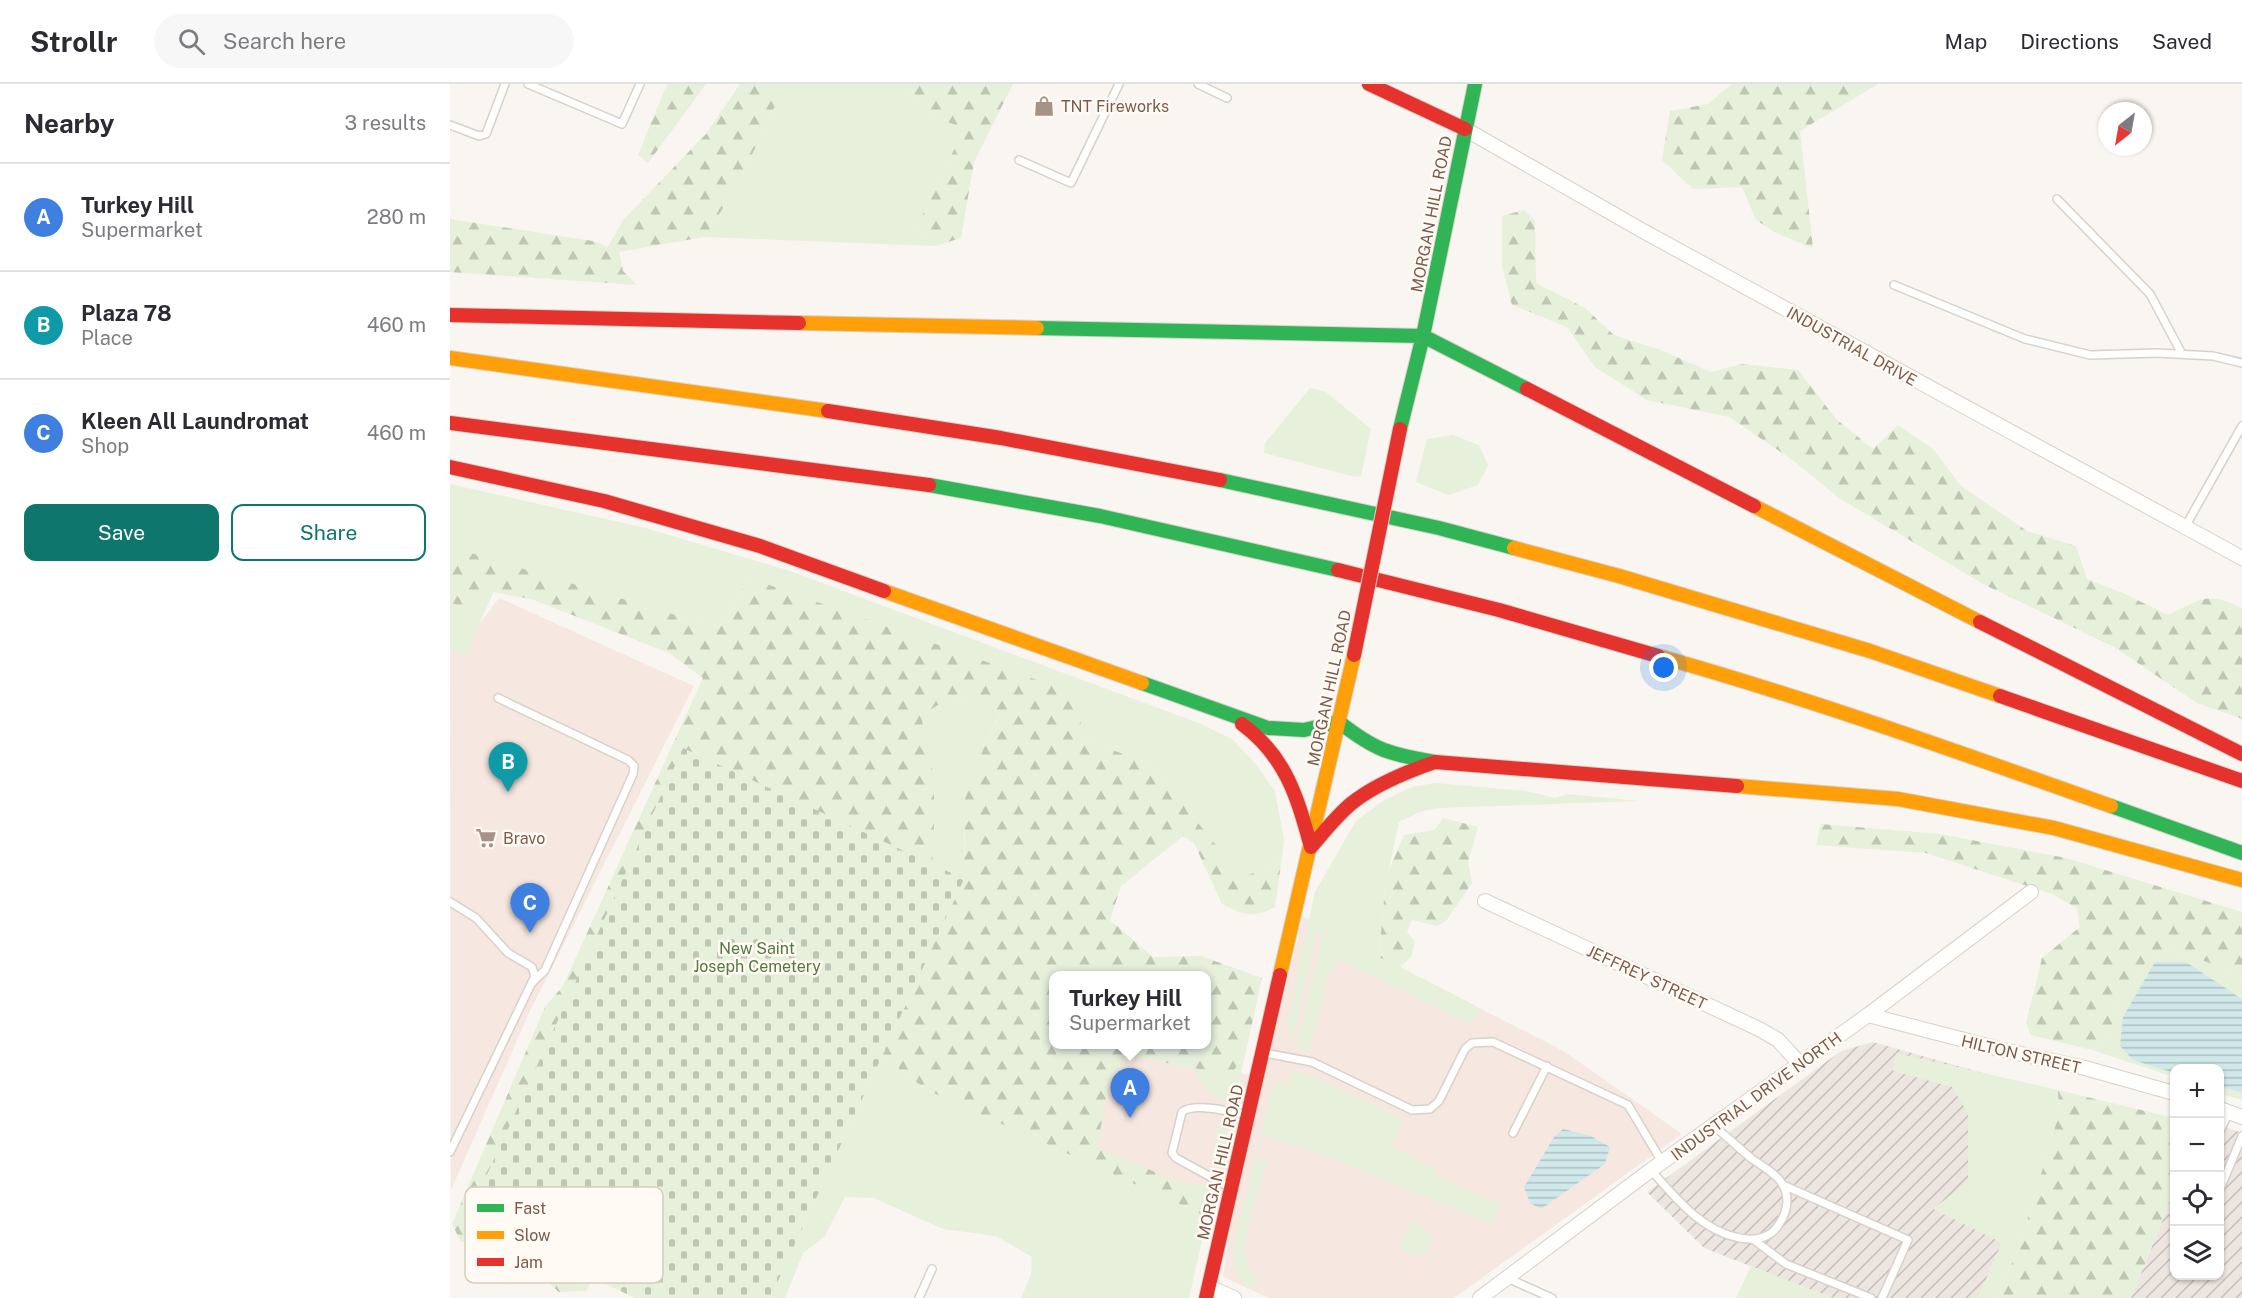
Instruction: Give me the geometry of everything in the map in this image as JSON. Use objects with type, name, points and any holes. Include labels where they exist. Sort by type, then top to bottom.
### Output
[{"type":"main road","points":[[1369,84],[1465,129]]},
{"type":"main road","name":"MORGAN HILL ROAD","points":[[1207,1292],[1340,722],[1400,429],[1423,336],[1475,84]]},
{"type":"main road","points":[[450,315],[1423,336],[2242,754]]},
{"type":"main road","points":[[450,358],[837,412],[1106,456],[1439,528],[1619,576],[1870,651],[2242,781]]},
{"type":"main road","points":[[450,423],[928,485],[1100,516],[1314,564],[1499,610],[1715,672],[1968,755],[2242,853]]},
{"type":"main road","points":[[450,467],[604,501],[760,546],[1268,728],[1287,732],[1310,730],[1340,722],[1366,743],[1378,749],[1394,755],[1435,762],[1898,800],[2054,828],[2242,880]]},
{"type":"main road","points":[[1227,714],[1246,727],[1282,763],[1297,797],[1311,847]]},
{"type":"main road","points":[[1311,847],[1342,813],[1363,796],[1391,779],[1435,762]]},
{"type":"street","name":"INDUSTRIAL DRIVE","points":[[1465,129],[1643,231],[2242,558]]},
{"type":"street","name":"INDUSTRIAL DRIVE NORTH","points":[[1480,1298],[1656,1166],[1868,1015],[2031,892]]},
{"type":"street","name":"JEFFREY STREET","points":[[1485,901],[1759,1029],[1778,1040],[1800,1064]]},
{"type":"street","name":"HILTON STREET","points":[[1868,1015],[2170,1091]]},
{"type":"street","points":[[2224,1110],[2242,1117]]},
{"type":"street","points":[[1207,1292],[1234,1298]]},
{"type":"lane","points":[[450,125],[479,136],[486,134],[505,84]]},
{"type":"lane","points":[[528,84],[622,124],[640,84]]},
{"type":"lane","points":[[1018,160],[1071,183],[1119,84]]},
{"type":"lane","points":[[1198,84],[1227,98]]},
{"type":"lane","points":[[2057,199],[2150,294],[2182,354]]},
{"type":"lane","points":[[1894,285],[2025,339],[2090,355],[2182,354],[2213,356],[2242,363]]},
{"type":"lane","points":[[2186,527],[2242,426]]},
{"type":"lane","points":[[498,699],[628,760],[634,766],[633,774],[544,970],[533,982]]},
{"type":"lane","points":[[450,902],[473,915],[508,953],[532,968],[535,973],[533,982],[450,1152]]},
{"type":"lane","points":[[1262,1053],[1312,1062],[1412,1110],[1430,1109],[1439,1101],[1465,1049],[1472,1043],[1493,1042],[1628,1105],[1656,1166],[1692,1215],[1713,1229],[1733,1238],[1754,1240],[1767,1236],[1778,1227],[1785,1215],[1787,1201],[1783,1185]]},
{"type":"lane","points":[[1514,1133],[1547,1066]]},
{"type":"lane","points":[[1231,1188],[1176,1158],[1172,1153],[1182,1112],[1186,1108],[1199,1107],[1248,1114]]},
{"type":"lane","points":[[1714,1126],[1737,1147],[1772,1173],[1783,1185],[1908,1239],[1881,1298]]},
{"type":"lane","points":[[2224,1179],[2242,1136]]},
{"type":"lane","points":[[1754,1240],[1786,1264],[1871,1298]]},
{"type":"lane","points":[[919,1298],[932,1269]]},
{"type":"lane","points":[[1507,1278],[1552,1298]]},
{"type":"shaded area","points":[[499,598],[694,686],[530,1011],[451,1190],[450,629],[469,638]]},
{"type":"shaded area","points":[[1303,917],[1565,1052],[1682,1134],[1454,1298],[1269,1298],[1223,1277],[1232,1217],[1096,1147],[1110,1078],[1128,1056],[1264,1078]]},
{"type":"shaded area","points":[[1873,1042],[2046,1091],[2020,1201],[1978,1298],[1833,1298],[1704,1248],[1647,1192],[1841,1051]]},
{"type":"shaded area","points":[[2224,1126],[2242,1133],[2242,1298],[2131,1298],[2170,1202],[2170,1280],[2224,1280]]},
{"type":"green space","points":[[667,84],[706,84],[648,163],[638,155]]},
{"type":"green space","points":[[740,84],[785,84],[738,181],[704,237],[619,252],[623,271],[637,285],[450,272],[450,219],[593,241],[608,247],[623,220],[706,134]]},
{"type":"green space","points":[[785,84],[902,84],[921,110],[964,129],[915,230],[935,246],[704,237],[738,181]]},
{"type":"green space","points":[[902,84],[1013,84],[974,162],[961,238],[935,246],[915,230],[964,129],[921,110]]},
{"type":"green space","points":[[1732,84],[1878,84],[1800,131],[1813,248],[1776,233],[1756,220],[1742,187],[1693,189],[1662,160],[1670,111],[1708,104]]},
{"type":"green space","points":[[1524,210],[1535,221],[1536,283],[1585,308],[1614,335],[1663,351],[1711,372],[1742,364],[1798,370],[1836,419],[1873,449],[1898,425],[1933,449],[1961,486],[2027,531],[2076,546],[2087,579],[2168,615],[2204,599],[2220,600],[2242,608],[2242,719],[2197,703],[2114,647],[1985,585],[1839,498],[1794,461],[1729,417],[1647,400],[1595,367],[1567,327],[1512,305],[1502,266],[1502,216]]},
{"type":"green space","points":[[1310,388],[1326,392],[1371,429],[1361,476],[1355,477],[1264,453],[1265,443]]},
{"type":"green space","points":[[1453,435],[1479,445],[1488,465],[1478,485],[1448,495],[1416,482],[1427,439]]},
{"type":"green space","points":[[450,484],[645,528],[787,570],[1201,724],[1232,739],[1255,763],[1275,791],[1284,840],[1282,857],[1264,871],[1241,877],[1152,766],[1081,737],[749,578],[719,628],[450,547]]},
{"type":"green space","points":[[450,543],[451,547],[719,628],[749,578],[1080,695],[1081,737],[1152,766],[1241,876],[1264,871],[1282,857],[1275,907],[1260,913],[1242,913],[1222,904],[1194,843],[1183,836],[1121,886],[1110,920],[1153,957],[1201,956],[1262,978],[1246,1051],[1233,1072],[1199,1069],[1128,1056],[1110,1078],[1097,1147],[1176,1181],[1201,1200],[1201,1214],[927,1090],[882,1056],[964,879],[965,799],[984,747],[999,716],[974,698],[950,697],[921,716],[934,778],[932,865],[696,754],[626,1187],[468,1187],[545,1007],[563,986],[703,678],[669,653],[534,600],[494,592],[468,610],[450,602]]},
{"type":"green space","points":[[494,591],[465,656],[450,650],[450,602],[468,610]]},
{"type":"green space","points":[[949,697],[974,698],[999,715],[984,747],[964,832],[964,879],[932,865],[934,799],[921,716]]},
{"type":"green space","name":"New Saint Joseph Cemetery","points":[[683,748],[964,879],[770,1298],[635,1298],[604,1283],[663,1283],[663,1187],[481,1187]]},
{"type":"green space","points":[[1435,783],[1526,791],[1555,798],[1568,794],[1639,801],[1441,808],[1422,811],[1399,822],[1385,887],[1379,956],[1481,1009],[1470,1024],[1339,960],[1334,970],[1329,970],[1310,1050],[1307,1053],[1297,1044],[1323,933],[1317,932],[1292,1042],[1287,1024],[1315,892],[1356,821],[1384,800],[1412,787]]},
{"type":"green space","points":[[1443,818],[1478,827],[1468,862],[1472,883],[1446,921],[1437,926],[1412,920],[1407,932],[1415,942],[1411,957],[1400,967],[1379,957],[1388,872],[1404,835],[1435,830]]},
{"type":"green space","points":[[1821,824],[1940,834],[2066,858],[2242,912],[2242,981],[2210,963],[2168,949],[2146,962],[2116,1004],[2110,1041],[2092,1050],[2031,1035],[2026,1023],[2042,958],[2080,927],[2077,908],[2052,894],[1926,853],[1816,845]]},
{"type":"green space","points":[[2168,949],[2210,963],[2242,981],[2242,1100],[2224,1094],[2224,1064],[2170,1064],[2170,1076],[2092,1050],[2110,1041],[2116,1004],[2146,962]]},
{"type":"green space","points":[[1246,1051],[1235,1099],[1229,1101],[1223,1100],[1210,1091],[1191,1068],[1233,1072]]},
{"type":"green space","points":[[1896,1053],[2058,1090],[2059,1114],[2019,1248],[1996,1298],[1978,1298],[2002,1243],[1933,1209],[1968,1181],[1968,1114],[1952,1087],[1893,1071]]},
{"type":"green space","points":[[882,1056],[927,1090],[1201,1213],[1201,1200],[1176,1181],[1203,1183],[1213,1192],[1189,1298],[1021,1298],[1031,1274],[1032,1257],[996,1236],[943,1229],[874,1198],[845,1197],[824,1237],[803,1253],[785,1298],[770,1298]]},
{"type":"green space","points":[[1306,1073],[1403,1119],[1392,1146],[1437,1171],[1436,1175],[1491,1200],[1502,1202],[1491,1224],[1324,1155],[1261,1134],[1272,1090],[1283,1076],[1283,1086],[1287,1087],[1291,1074]]},
{"type":"green space","points":[[2058,1090],[2170,1117],[2170,1202],[2131,1298],[1996,1298],[2019,1248],[2059,1114]]},
{"type":"green space","points":[[1228,1126],[1220,1163],[1215,1164],[1211,1161],[1218,1127]]},
{"type":"green space","points":[[1255,1157],[1266,1161],[1267,1164],[1246,1238],[1246,1259],[1258,1280],[1253,1291],[1238,1276],[1232,1255]]},
{"type":"green space","points":[[465,1194],[465,1241],[461,1242],[452,1224]]},
{"type":"green space","points":[[1411,1220],[1424,1228],[1432,1239],[1427,1252],[1408,1254],[1400,1246]]},
{"type":"green space","points":[[1751,1266],[1833,1298],[1736,1298]]},
{"type":"green space","points":[[549,1283],[590,1283],[586,1291],[559,1292]]},
{"type":"water","points":[[2155,962],[2186,962],[2242,999],[2242,1092],[2224,1088],[2224,1064],[2170,1064],[2170,1072],[2133,1060],[2120,1046],[2123,1017]]},
{"type":"water","points":[[1563,1129],[1591,1136],[1610,1147],[1605,1164],[1541,1209],[1530,1203],[1524,1187],[1554,1137]]},
{"type":"traffic: fast","points":[[1423,336],[1475,84]]},
{"type":"traffic: fast","points":[[1037,328],[1423,336],[1527,389]]},
{"type":"traffic: fast","points":[[1400,429],[1423,336]]},
{"type":"traffic: fast","points":[[1220,480],[1439,528],[1514,548]]},
{"type":"traffic: fast","points":[[929,485],[1100,516],[1338,570]]},
{"type":"traffic: fast","points":[[1142,683],[1268,728],[1304,730],[1339,722],[1384,750],[1435,762]]},
{"type":"traffic: fast","points":[[2111,806],[2242,853]]},
{"type":"traffic: slow","points":[[799,323],[1037,328]]},
{"type":"traffic: slow","points":[[450,358],[828,411]]},
{"type":"traffic: slow","points":[[1754,506],[1980,622]]},
{"type":"traffic: slow","points":[[1514,548],[1619,576],[1870,651],[2000,696]]},
{"type":"traffic: slow","points":[[884,591],[1142,683]]},
{"type":"traffic: slow","points":[[1280,975],[1354,655]]},
{"type":"traffic: slow","points":[[1658,656],[1829,708],[2111,806]]},
{"type":"traffic: slow","points":[[1737,786],[1898,799],[2054,828],[2242,880]]},
{"type":"traffic: jam","points":[[1369,84],[1465,129]]},
{"type":"traffic: jam","points":[[450,315],[799,323]]},
{"type":"traffic: jam","points":[[1527,389],[1754,506]]},
{"type":"traffic: jam","points":[[828,411],[1001,438],[1220,480]]},
{"type":"traffic: jam","points":[[450,423],[929,485]]},
{"type":"traffic: jam","points":[[1354,655],[1400,429]]},
{"type":"traffic: jam","points":[[450,467],[604,501],[760,546],[884,591]]},
{"type":"traffic: jam","points":[[1338,570],[1499,610],[1658,656]]},
{"type":"traffic: jam","points":[[1980,622],[2242,754]]},
{"type":"traffic: jam","points":[[2000,696],[2242,781]]},
{"type":"traffic: jam","points":[[1242,724],[1269,750],[1288,779],[1295,794],[1311,847]]},
{"type":"traffic: jam","points":[[1311,847],[1341,813],[1361,796],[1392,779],[1435,762],[1737,786]]},
{"type":"traffic: jam","points":[[1206,1298],[1280,975]]},
{"type":"place","name":"TNT Fireworks","points":[[1044,106]]},
{"type":"place","name":"Plaza 78","points":[[508,792]]},
{"type":"place","name":"Bravo","points":[[486,838]]},
{"type":"place","name":"Kleen All Laundromat","points":[[530,933]]},
{"type":"place","name":"Turkey Hill","points":[[1130,1118]]}]
